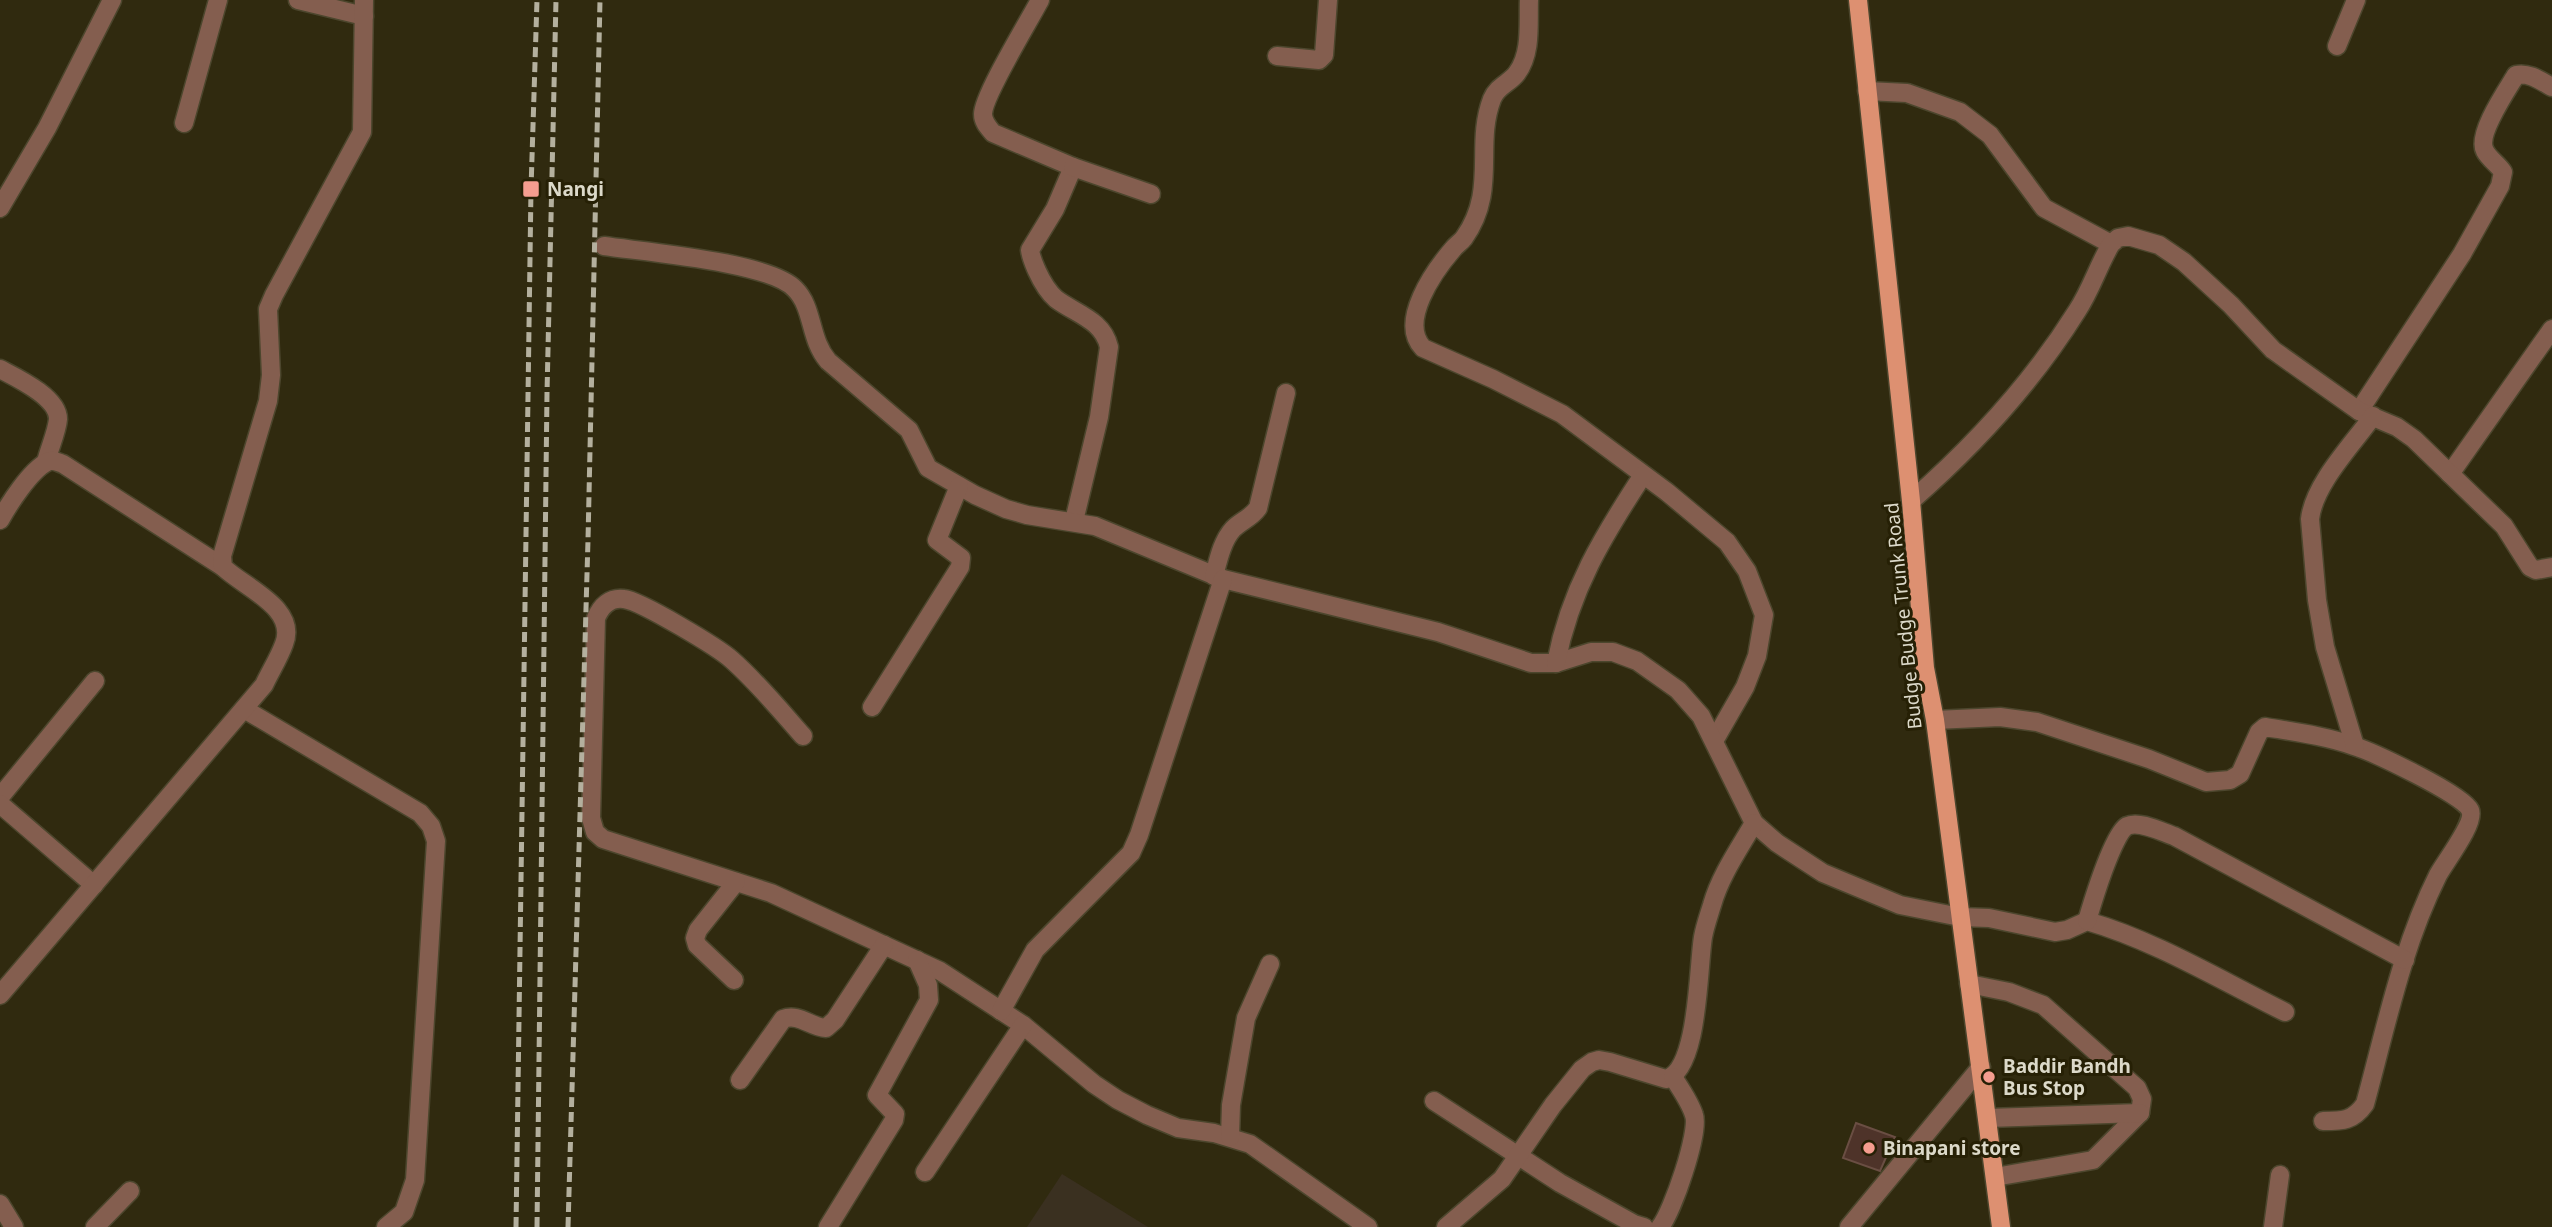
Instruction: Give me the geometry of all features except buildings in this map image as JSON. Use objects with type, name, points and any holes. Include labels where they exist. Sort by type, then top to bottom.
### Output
[{"type":"main road","name":"Budge Budge Trunk Road","points":[[1858,0],[1911,501],[1925,668],[1935,720],[2001,1227]]},
{"type":"street","points":[[0,208],[47,128],[112,0]]},
{"type":"street","points":[[184,123],[218,0]]},
{"type":"street","points":[[223,567],[222,556],[268,401],[271,375],[268,309],[362,132],[364,8],[298,0]]},
{"type":"street","points":[[1040,0],[992,88],[983,111],[985,123],[993,133],[1073,167],[1151,194]]},
{"type":"street","points":[[1277,56],[1319,60],[1324,55],[1328,0]]},
{"type":"street","points":[[1530,0],[1529,33],[1520,69],[1493,96],[1488,111],[1483,194],[1463,239],[1440,266],[1417,308],[1416,341],[1423,348],[1493,379],[1562,415],[1727,542],[1747,570],[1764,615],[1757,656],[1745,687],[1714,741]]},
{"type":"street","points":[[2337,46],[2356,0]]},
{"type":"street","points":[[2355,746],[2325,647],[2317,600],[2311,509],[2321,487],[2500,186],[2503,172],[2485,152],[2483,138],[2516,75],[2521,73],[2534,77],[2552,87]]},
{"type":"street","points":[[1867,91],[1907,93],[1959,112],[1990,135],[2044,208],[2111,244]]},
{"type":"street","points":[[1073,167],[1055,209],[1030,250],[1030,257],[1044,286],[1057,299],[1096,324],[1106,336],[1109,347],[1099,417],[1074,521]]},
{"type":"street","points":[[1911,501],[1969,449],[2043,361],[2088,293],[2111,244],[2118,238],[2128,236],[2160,245],[2184,262],[2231,305],[2273,350],[2366,413],[2397,427],[2414,439],[2504,526],[2530,567],[2536,570],[2552,567]]},
{"type":"street","points":[[604,246],[745,267],[783,279],[802,297],[817,348],[828,361],[909,430],[928,468],[1006,509],[1095,526],[1218,578],[1438,632],[1531,663],[1556,663],[1591,652],[1613,652],[1637,662],[1678,690],[1701,716],[1754,823],[1777,843],[1822,873],[1900,905],[1960,918],[1989,918],[2055,932],[2087,921],[2147,944],[2285,1012]]},
{"type":"street","points":[[2450,474],[2552,329]]},
{"type":"street","points":[[0,369],[24,382],[54,405],[58,419],[46,462],[14,497],[0,520]]},
{"type":"street","points":[[1001,1011],[1035,950],[1131,853],[1139,835],[1218,578],[1225,541],[1232,530],[1251,518],[1258,508],[1286,393]]},
{"type":"street","points":[[0,995],[264,685],[285,642],[286,621],[275,606],[223,567],[63,464],[54,460],[46,462]]},
{"type":"street","points":[[1556,663],[1565,620],[1572,604],[1605,533],[1643,475]]},
{"type":"street","points":[[872,707],[962,562],[957,554],[937,540],[959,486]]},
{"type":"street","points":[[803,736],[744,671],[714,647],[639,604],[625,599],[611,600],[601,607],[596,618],[591,818],[595,832],[603,839],[771,893],[940,971],[1023,1025],[1094,1084],[1118,1100],[1178,1128],[1230,1137],[1250,1144],[1368,1227]]},
{"type":"street","points":[[0,797],[95,681]]},
{"type":"street","points":[[244,709],[420,813],[431,826],[436,841],[415,1180],[404,1212],[386,1227]]},
{"type":"street","points":[[1935,720],[2000,717],[2037,722],[2150,759],[2206,782],[2230,780],[2240,774],[2259,732],[2265,727],[2355,746],[2452,793],[2470,808],[2467,828],[2446,859],[2419,918],[2365,1104],[2357,1116],[2346,1121],[2323,1121]]},
{"type":"street","points":[[0,804],[94,885]]},
{"type":"street","points":[[1446,1227],[1502,1179],[1553,1105],[1582,1069],[1592,1062],[1599,1059],[1666,1079],[1673,1077],[1679,1070],[1687,1050],[1697,1005],[1703,936],[1713,901],[1754,823]]},
{"type":"street","points":[[2087,921],[2121,831],[2133,825],[2174,836],[2405,960]]},
{"type":"street","points":[[734,980],[697,945],[695,938],[698,930],[736,882]]},
{"type":"street","points":[[740,1080],[783,1019],[790,1016],[800,1018],[817,1028],[826,1028],[835,1020],[884,945]]},
{"type":"street","points":[[828,1227],[894,1120],[892,1110],[877,1094],[929,1000],[928,985],[917,960]]},
{"type":"street","points":[[1230,1137],[1231,1105],[1246,1018],[1270,964]]},
{"type":"street","points":[[1969,984],[2026,997],[2043,1005],[2137,1088],[2142,1099],[2140,1113],[2093,1160],[1995,1177]]},
{"type":"street","points":[[925,1172],[1023,1025]]},
{"type":"street","points":[[1849,1227],[1981,1067]]},
{"type":"street","points":[[1660,1227],[1672,1205],[1696,1129],[1695,1115],[1673,1077]]},
{"type":"street","points":[[1434,1101],[1587,1198],[1644,1227]]},
{"type":"street","points":[[1987,1118],[2140,1113]]},
{"type":"street","points":[[2273,1227],[2280,1175]]},
{"type":"street","points":[[95,1227],[130,1191]]},
{"type":"street","points":[[0,1204],[14,1227]]},
{"type":"shaded area","points":[[1062,1174],[1148,1227],[1027,1227]]},
{"type":"railway","points":[[516,1227],[531,189],[537,0]]},
{"type":"railway","points":[[537,1227],[547,393],[556,0]]},
{"type":"railway","points":[[568,1227],[600,0]]},
{"type":"place","name":"Nangi","points":[[531,189]]},
{"type":"place","name":"Baddir Bandh Bus Stop","points":[[1989,1077]]},
{"type":"place","name":"Binapani store","points":[[1869,1148]]}]
